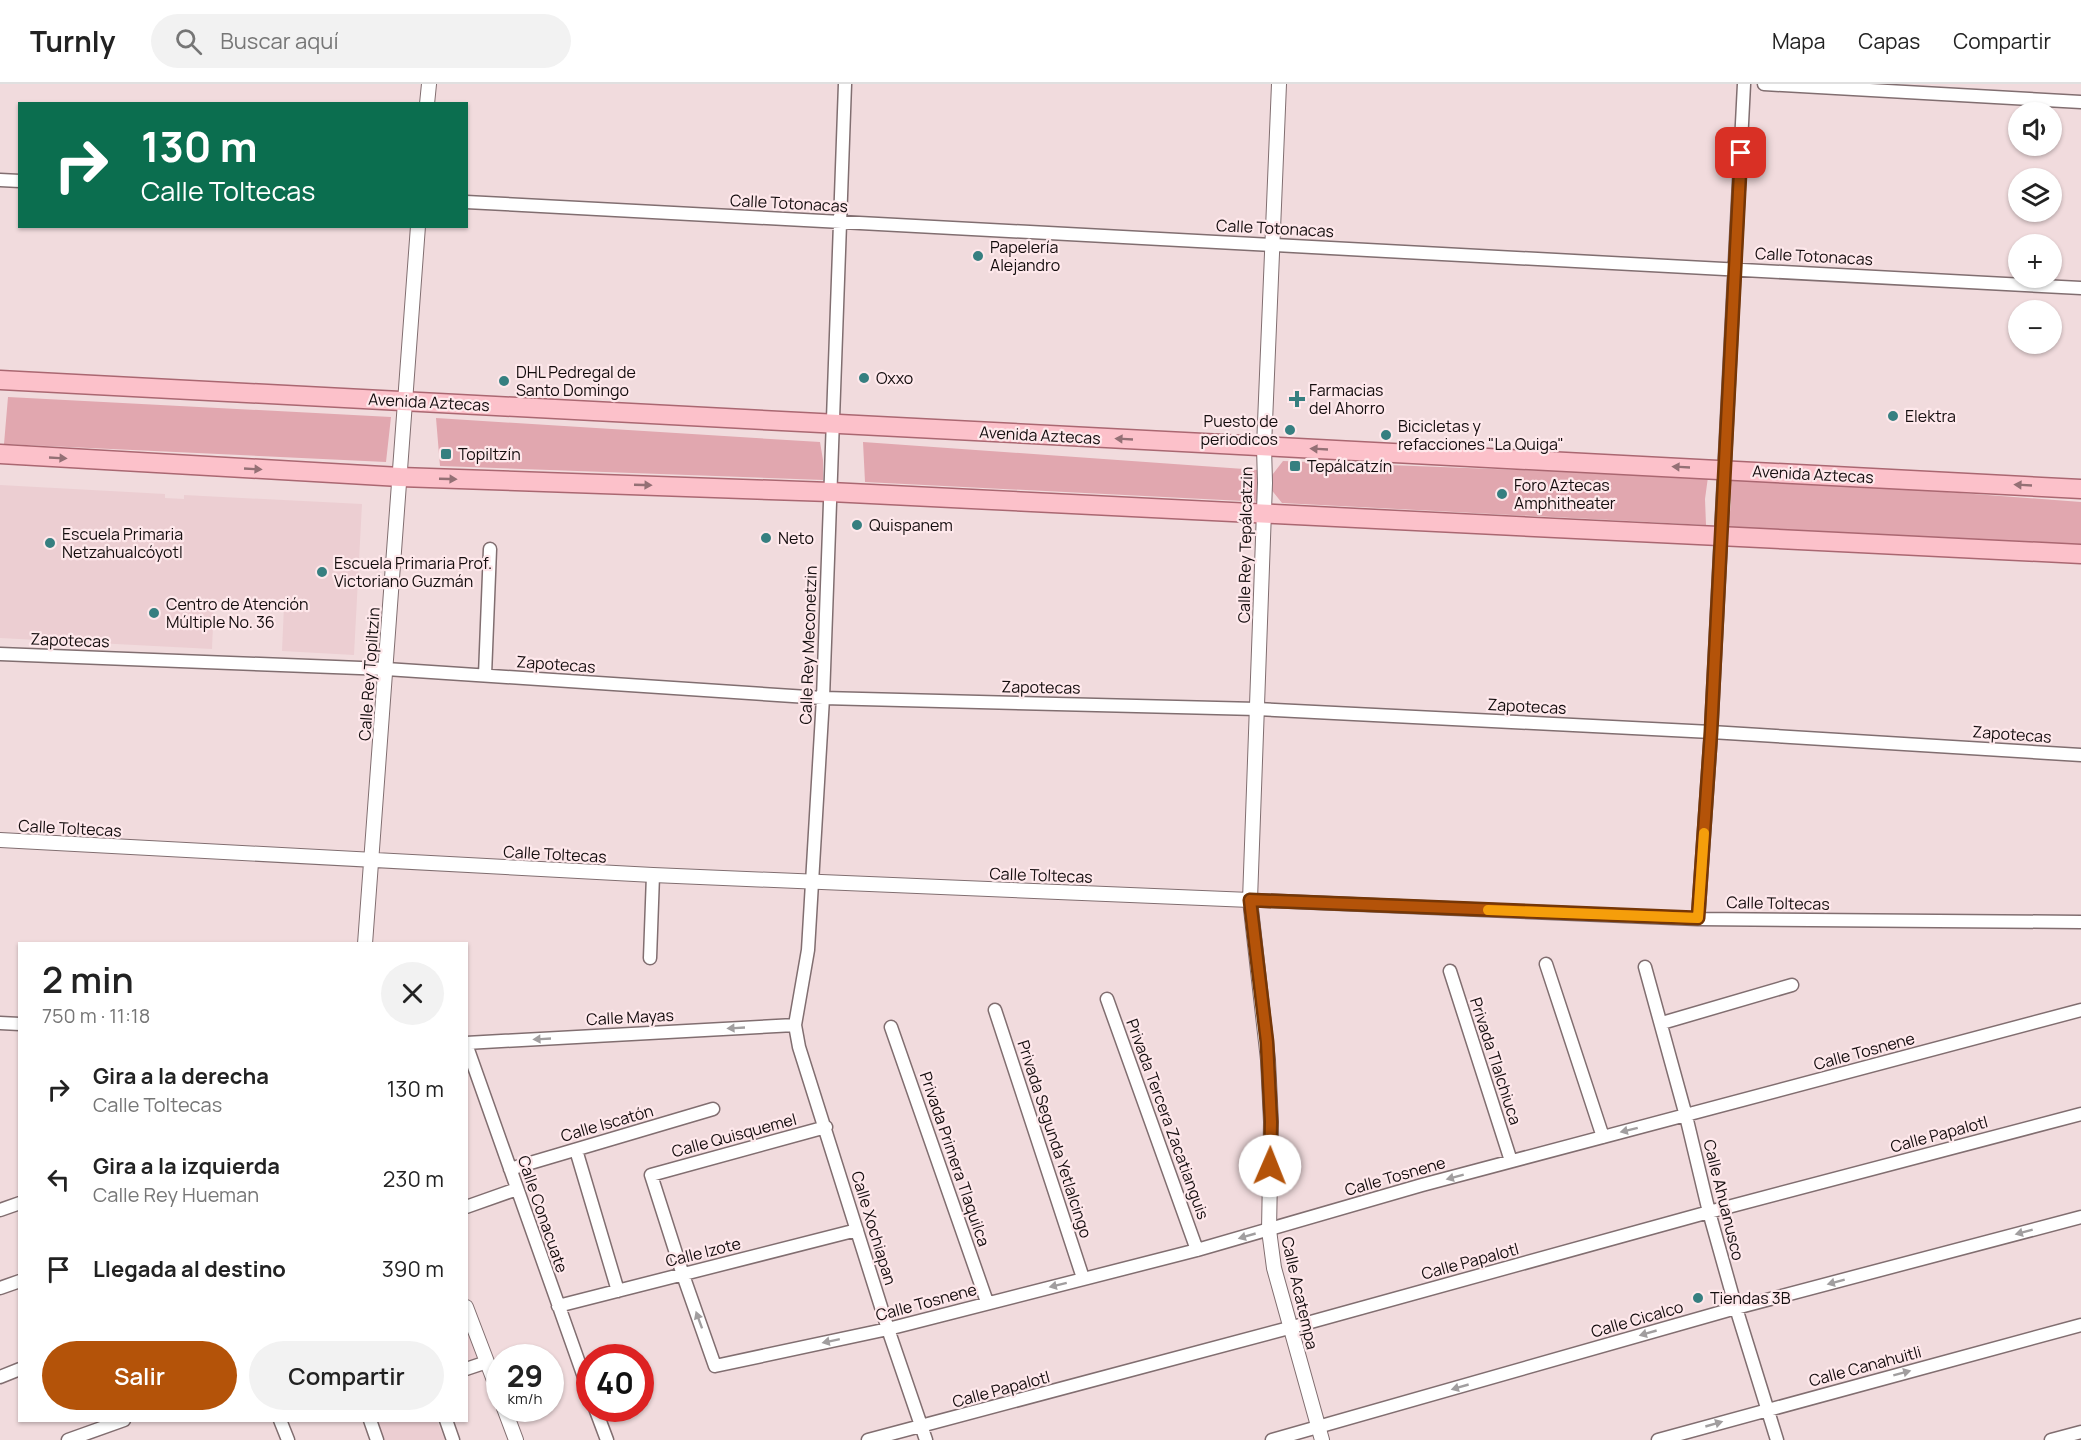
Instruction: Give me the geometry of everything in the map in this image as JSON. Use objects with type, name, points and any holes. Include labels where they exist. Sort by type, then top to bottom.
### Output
[{"type":"main road","name":"Avenida Aztecas","points":[[0,380],[2081,489]]},
{"type":"main road","points":[[0,454],[400,477],[830,492],[2081,554]]},
{"type":"street","points":[[428,102],[429,84]]},
{"type":"street","name":"Calle Rey Meconetzin","points":[[795,1025],[808,950],[823,698],[845,84]]},
{"type":"street","name":"Calle Rey Tepálcatzin","points":[[1250,900],[1264,447],[1279,84]]},
{"type":"street","points":[[1698,918],[1711,732],[1744,84]]},
{"type":"street","points":[[1764,84],[2081,102]]},
{"type":"street","points":[[0,180],[18,181]]},
{"type":"street","name":"Calle Totonacas","points":[[468,202],[2081,288]]},
{"type":"street","name":"Calle Rey Topiltzin","points":[[365,942],[418,228]]},
{"type":"street","points":[[485,675],[490,549]]},
{"type":"street","name":"Zapotecas","points":[[0,654],[386,669],[823,698],[1257,709],[1711,732],[2081,755]]},
{"type":"street","name":"Calle Toltecas","points":[[0,840],[653,875],[1698,918],[2081,922]]},
{"type":"street","points":[[650,958],[653,875]]},
{"type":"street","name":"Calle Acatempa","points":[[1250,900],[1269,1060],[1271,1122],[1269,1230],[1274,1268],[1320,1434]]},
{"type":"street","points":[[1546,964],[1603,1137]]},
{"type":"street","name":"Calle Ahuanusco","points":[[1646,967],[1709,1212],[1777,1440]]},
{"type":"street","name":"Privada Tlalchiuca","points":[[1449,971],[1511,1161]]},
{"type":"street","points":[[1662,1023],[1792,985]]},
{"type":"street","name":"Privada Tercera Zacatianguis","points":[[1107,999],[1197,1250]]},
{"type":"street","name":"Privada Segunda Yetlalcingo","points":[[995,1010],[1083,1278]]},
{"type":"street","name":"Calle Tosnene","points":[[683,1275],[715,1366],[888,1329],[1197,1250],[1511,1161],[2081,1010]]},
{"type":"street","points":[[0,1023],[18,1024]]},
{"type":"street","name":"Calle Mayas","points":[[468,1043],[795,1025]]},
{"type":"street","name":"Calle Xochiapan","points":[[795,1025],[799,1047],[888,1329],[926,1440]]},
{"type":"street","name":"Privada Primera Tlaquilca","points":[[891,1027],[987,1302]]},
{"type":"street","name":"Calle Conacuate","points":[[468,1049],[576,1356]]},
{"type":"street","name":"Calle Iscatón","points":[[510,1169],[713,1109]]},
{"type":"street","name":"Calle Papalotl","points":[[868,1440],[1289,1328],[1709,1212],[2081,1114]]},
{"type":"street","name":"Calle Quisquemel","points":[[683,1275],[651,1175],[826,1127]]},
{"type":"street","points":[[576,1149],[618,1291]]},
{"type":"street","points":[[468,1206],[517,1189]]},
{"type":"street","points":[[0,1210],[18,1204]]},
{"type":"street","name":"Calle Cicalco","points":[[1272,1440],[1320,1434],[1736,1308],[2081,1217]]},
{"type":"street","name":"Calle Izote","points":[[558,1306],[857,1230]]},
{"type":"street","points":[[0,1288],[18,1282]]},
{"type":"street","points":[[468,1312],[486,1359]]},
{"type":"street","name":"Calle Canahuitli","points":[[1658,1440],[2081,1325]]},
{"type":"street","points":[[468,1369],[486,1362]]},
{"type":"street","points":[[0,1377],[18,1371]]},
{"type":"street","points":[[68,1440],[118,1422]]},
{"type":"street","points":[[281,1422],[288,1440]]},
{"type":"street","points":[[371,1422],[377,1440]]},
{"type":"street","points":[[447,1422],[453,1440]]},
{"type":"street","points":[[509,1422],[516,1440]]},
{"type":"street","points":[[600,1422],[607,1440]]},
{"type":"street","points":[[2051,1440],[2081,1432]]},
{"type":"shaded area","points":[[8,397],[391,417],[386,462],[4,444]]},
{"type":"shaded area","points":[[436,418],[820,442],[823,480],[440,466]]},
{"type":"shaded area","points":[[863,442],[1258,470],[1264,483],[1263,502],[865,482]]},
{"type":"shaded area","points":[[1283,461],[1708,477],[1705,499],[1706,525],[1282,503],[1266,483]]},
{"type":"shaded area","points":[[1731,476],[2081,502],[2081,546],[1728,527]]},
{"type":"shaded area","points":[[0,485],[165,494],[165,498],[184,499],[184,495],[362,504],[354,655],[282,651],[284,606],[214,602],[212,649],[0,638]]},
{"type":"shaded area","points":[[468,1330],[480,1359],[468,1363]]},
{"type":"shaded area","points":[[376,1422],[437,1422],[445,1440],[384,1440]]},
{"type":"slow traffic","points":[[1488,910],[1698,918],[1704,833]]},
{"type":"place","name":"Papelería Alejandro","points":[[978,256]]},
{"type":"place","name":"Oxxo","points":[[864,378]]},
{"type":"place","name":"DHL Pedregal de Santo Domingo","points":[[504,381]]},
{"type":"place","name":"Farmacias del Ahorro","points":[[1297,399]]},
{"type":"place","name":"Elektra","points":[[1893,416]]},
{"type":"place","name":"Puesto de periodicos","points":[[1290,430]]},
{"type":"place","name":"Bicicletas y refacciones \"La Quiga\"","points":[[1386,435]]},
{"type":"place","name":"Topiltzín","points":[[446,454]]},
{"type":"place","name":"Tepálcatzín","points":[[1295,466]]},
{"type":"place","name":"Foro Aztecas Amphitheater","points":[[1502,494]]},
{"type":"place","name":"Quispanem","points":[[857,525]]},
{"type":"place","name":"Neto","points":[[766,538]]},
{"type":"place","name":"Escuela Primaria Netzahualcóyotl","points":[[50,543]]},
{"type":"place","name":"Escuela Primaria Prof. Victoriano Guzmán","points":[[322,572]]},
{"type":"place","name":"Centro de Atención Múltiple No. 36","points":[[154,613]]},
{"type":"place","name":"Tiendas 3B","points":[[1698,1298]]},
{"type":"route","points":[[1270,1166],[1271,1122],[1267,1042],[1250,900],[1698,918],[1711,732],[1741,153]]}]
